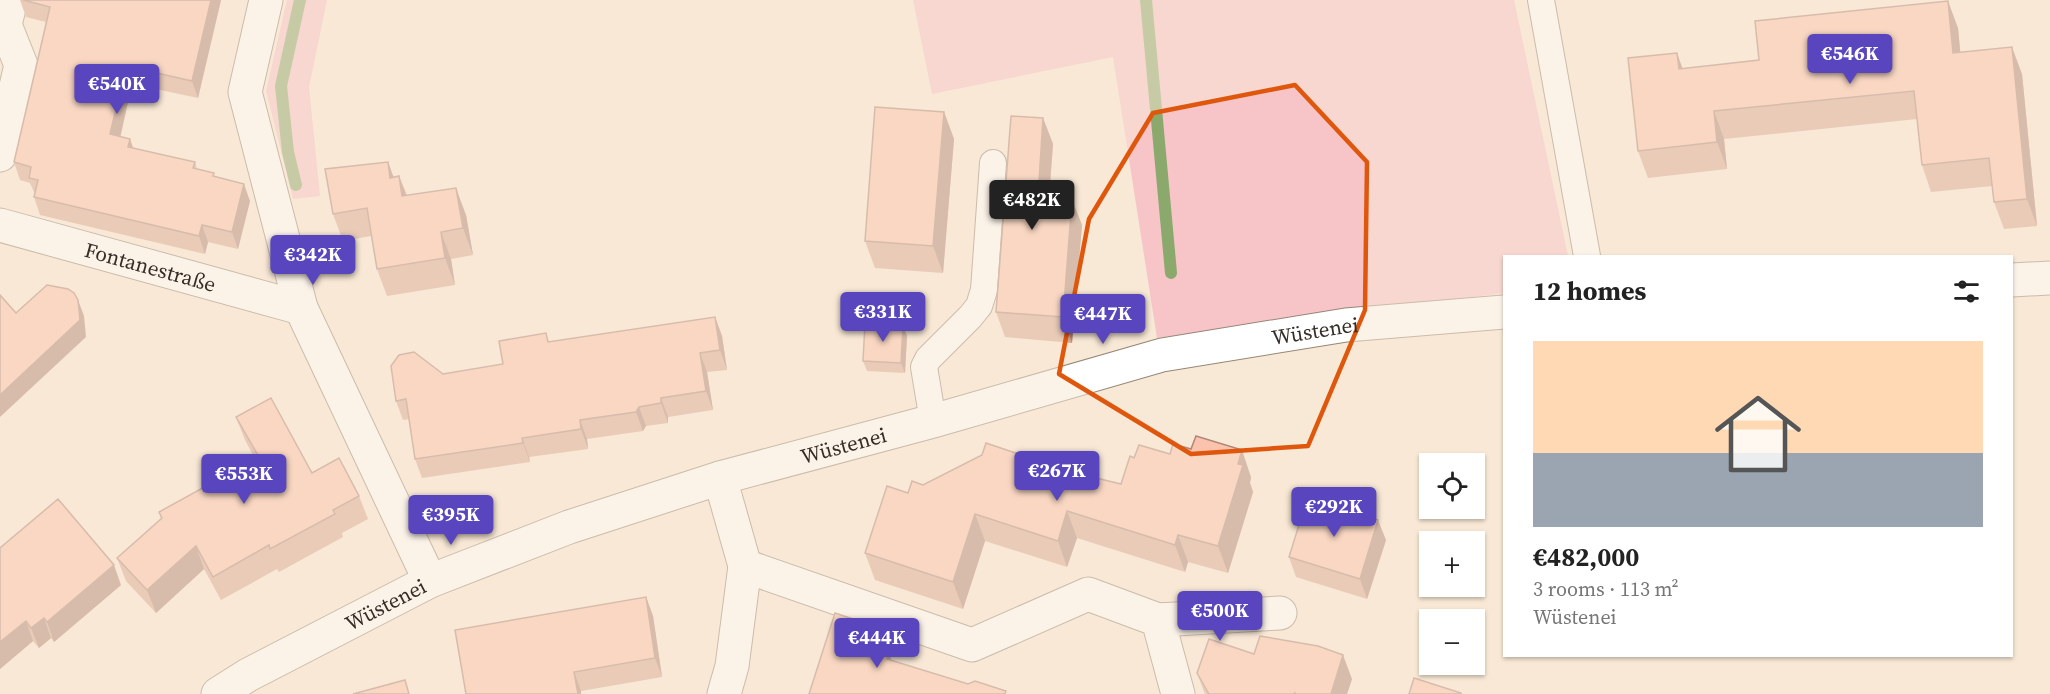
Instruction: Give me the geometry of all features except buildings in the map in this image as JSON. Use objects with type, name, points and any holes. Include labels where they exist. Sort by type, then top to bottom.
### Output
[{"type":"street","points":[[0,155],[21,64],[5,25],[11,0]]},
{"type":"street","points":[[266,0],[245,92],[301,309],[430,581]]},
{"type":"street","name":"Fontanestraße","points":[[0,225],[301,309]]},
{"type":"street","points":[[2013,280],[2050,278]]},
{"type":"street","name":"Wüstenei","points":[[218,694],[248,675],[430,581],[569,527],[720,478],[933,421],[1162,355],[1346,325],[1503,312]]},
{"type":"street","points":[[720,478],[745,566],[732,666],[724,694]]},
{"type":"street","points":[[745,566],[972,645],[1088,594],[1158,620],[1280,613]]},
{"type":"street","points":[[1158,620],[1178,694]]},
{"type":"lane","points":[[1541,0],[1587,255]]},
{"type":"lane","points":[[933,421],[924,367],[979,306],[984,290],[993,163]]},
{"type":"highlighted area","points":[[1295,85],[1367,162],[1365,310],[1308,446],[1191,454],[1059,374],[1089,219],[1153,113]]},
{"type":"shaded area","points":[[287,0],[327,0],[309,87],[320,196],[293,199],[266,91]]},
{"type":"shaded area","points":[[913,0],[1514,0],[1568,255],[1503,255],[1503,293],[1157,338],[1113,57],[932,94]]},
{"type":"waterway","points":[[296,185],[288,152],[281,86],[300,0]]},
{"type":"waterway","points":[[1146,0],[1171,273]]}]
